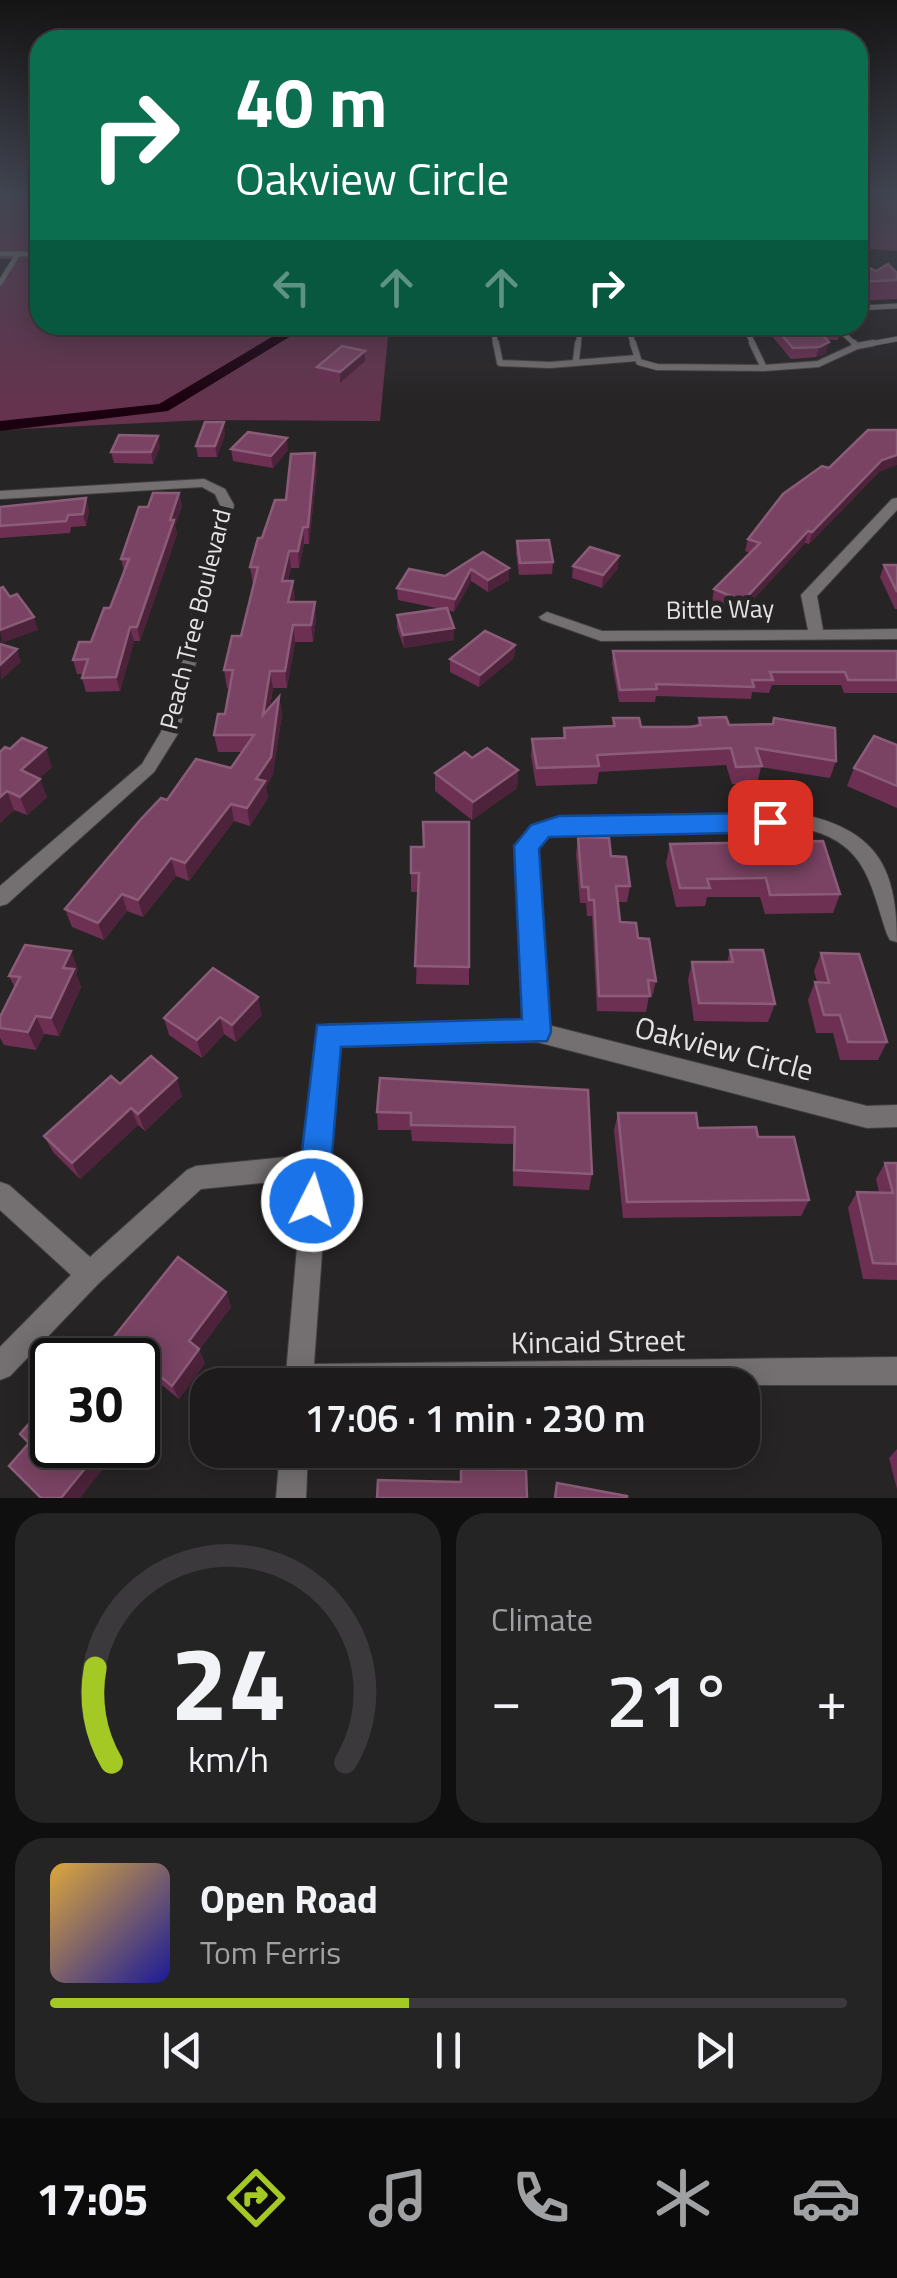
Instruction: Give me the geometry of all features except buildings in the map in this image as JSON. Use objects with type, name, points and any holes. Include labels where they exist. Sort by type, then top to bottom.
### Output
[{"type":"street","name":"Peach Tree Boulevard","points":[[0,495],[204,483],[220,492],[227,505],[170,732],[148,768],[0,898]]},
{"type":"street","points":[[816,633],[810,595],[897,502]]},
{"type":"street","name":"Bittle Way","points":[[547,617],[601,636],[897,634]]},
{"type":"street","points":[[537,1032],[526,846],[540,831],[559,825],[806,822],[832,826],[860,842],[868,854],[897,934]]},
{"type":"street","name":"Oakview Circle","points":[[314,1166],[328,1034],[537,1032],[867,1116],[897,1116]]},
{"type":"street","points":[[0,1366],[90,1274],[196,1178],[314,1166],[300,1368]]},
{"type":"street","points":[[0,1194],[90,1274]]},
{"type":"street","name":"Kincaid Street","points":[[760,1374],[897,1371]]},
{"type":"street","points":[[291,1498],[293,1468]]},
{"type":"lane","points":[[868,307],[897,306]]},
{"type":"lane","points":[[494,335],[500,363],[550,365],[637,358],[656,368],[818,364],[857,346],[897,339]]},
{"type":"lane","points":[[576,360],[579,335]]},
{"type":"lane","points":[[629,335],[637,358]]},
{"type":"lane","points":[[749,335],[764,368]]},
{"type":"lane","points":[[845,335],[857,346]]},
{"type":"shaded area","points":[[12,265],[30,265],[30,335],[388,335],[380,421],[205,420],[0,430],[0,283]]},
{"type":"waterway","points":[[0,426],[163,408],[285,335]]},
{"type":"route","points":[[312,1201],[328,1034],[537,1032],[526,846],[540,831],[559,825],[770,822]]}]
